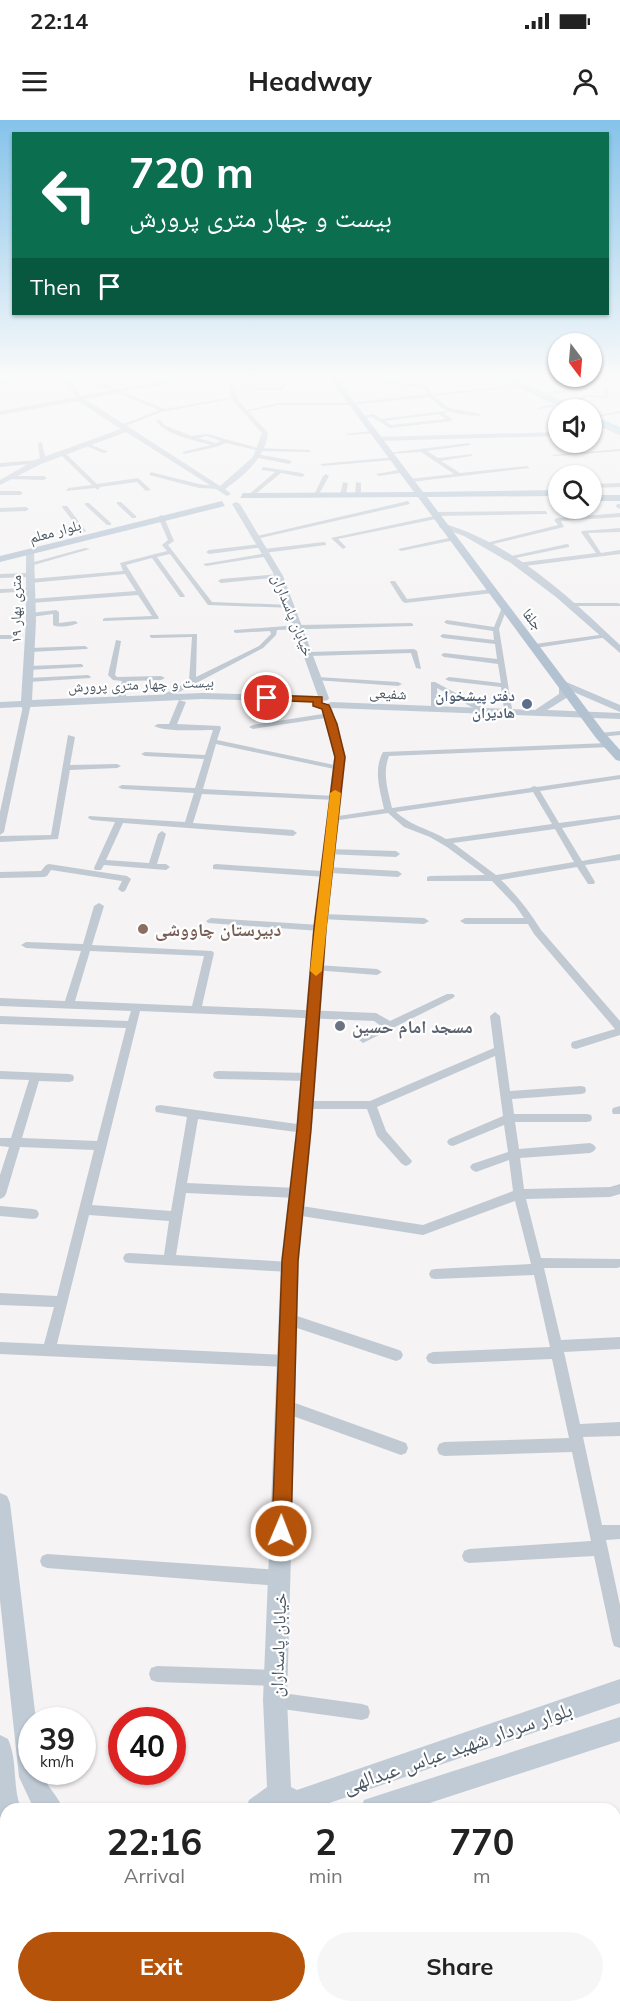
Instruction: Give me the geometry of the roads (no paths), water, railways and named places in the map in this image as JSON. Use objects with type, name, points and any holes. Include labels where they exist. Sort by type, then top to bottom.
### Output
[{"type":"main road","name":"جلفا","points":[[401,467],[435,516],[564,684],[598,733],[620,757]]},
{"type":"main road","points":[[395,497],[412,482],[426,490],[447,496]]},
{"type":"main road","points":[[447,496],[438,502],[435,516],[395,497],[343,495],[315,496],[243,500],[219,501],[222,490],[243,500],[395,497],[421,496],[447,496],[491,496],[548,498]]},
{"type":"main road","points":[[602,493],[620,492]]},
{"type":"main road","points":[[491,496],[548,493]]},
{"type":"main road","points":[[602,498],[620,498]]},
{"type":"main road","name":"بلوار معلم","points":[[0,559],[219,501]]},
{"type":"main road","name":"بلوار معلم","points":[[0,552],[134,517],[219,501]]},
{"type":"street","points":[[0,483],[27,467]]},
{"type":"street","points":[[77,467],[98,488]]},
{"type":"street","points":[[187,467],[222,490]]},
{"type":"street","points":[[222,490],[243,467]]},
{"type":"street","points":[[447,467],[459,475]]},
{"type":"street","points":[[412,482],[527,468]]},
{"type":"street","points":[[263,469],[302,475]]},
{"type":"street","points":[[380,474],[404,471]]},
{"type":"street","points":[[9,478],[42,476],[17,472]]},
{"type":"street","points":[[243,500],[279,472]]},
{"type":"street","points":[[151,474],[222,490]]},
{"type":"street","points":[[315,496],[326,476]]},
{"type":"street","points":[[68,490],[98,488],[138,480],[148,490]]},
{"type":"street","points":[[343,495],[345,483]]},
{"type":"street","points":[[358,483],[358,495]]},
{"type":"street","points":[[602,486],[620,485]]},
{"type":"street","points":[[0,493],[20,493]]},
{"type":"street","name":"خیابان پاسداران","points":[[243,500],[262,547],[279,576],[292,607],[309,654],[340,757],[316,968],[304,1129],[290,1267],[275,1700],[290,1802]]},
{"type":"street","points":[[119,503],[134,517]]},
{"type":"street","points":[[206,564],[262,547],[292,529],[408,503]]},
{"type":"street","points":[[87,504],[110,524]]},
{"type":"street","points":[[65,507],[83,531]]},
{"type":"street","points":[[0,510],[26,509]]},
{"type":"street","points":[[343,547],[334,538],[435,516],[544,513]]},
{"type":"street","points":[[484,544],[562,526],[557,520],[620,515]]},
{"type":"street","points":[[435,516],[468,533],[572,604],[620,650]]},
{"type":"street","points":[[161,517],[171,541],[165,545],[210,604],[292,607]]},
{"type":"street","points":[[292,529],[304,544]]},
{"type":"street","points":[[600,555],[584,532],[620,530]]},
{"type":"street","points":[[401,549],[453,539]]},
{"type":"street","points":[[209,552],[324,544]]},
{"type":"street","points":[[505,558],[567,546]]},
{"type":"street","points":[[0,591],[87,549]]},
{"type":"street","name":"۱۹ متری بهار","points":[[26,706],[31,615],[30,552]]},
{"type":"street","points":[[105,620],[156,618],[122,564],[171,552]]},
{"type":"street","points":[[517,565],[620,552]]},
{"type":"street","points":[[154,557],[182,596]]},
{"type":"street","points":[[0,576],[30,577],[127,572]]},
{"type":"street","points":[[221,581],[279,576]]},
{"type":"street","points":[[393,582],[405,601],[493,591]]},
{"type":"street","points":[[31,601],[140,593]]},
{"type":"street","points":[[56,599],[56,625],[75,624]]},
{"type":"street","points":[[572,604],[618,605]]},
{"type":"street","points":[[505,606],[496,629],[507,709]]},
{"type":"street","points":[[31,615],[56,612]]},
{"type":"street","points":[[447,622],[496,629]]},
{"type":"street","points":[[236,632],[299,627],[411,625]]},
{"type":"street","points":[[161,698],[261,647],[274,634],[273,629]]},
{"type":"street","points":[[152,636],[195,635],[192,683]]},
{"type":"street","points":[[443,636],[498,642]]},
{"type":"street","points":[[535,646],[606,636]]},
{"type":"street","points":[[0,638],[16,637]]},
{"type":"street","points":[[118,641],[111,675],[115,679],[161,678]]},
{"type":"street","points":[[30,650],[85,648]]},
{"type":"street","points":[[309,654],[414,651],[419,668]]},
{"type":"street","points":[[444,656],[501,662]]},
{"type":"street","points":[[29,668],[81,666]]},
{"type":"street","points":[[28,680],[88,677]]},
{"type":"street","points":[[317,679],[398,684]]},
{"type":"street","points":[[449,679],[504,685]]},
{"type":"street","points":[[121,700],[126,680]]},
{"type":"street","points":[[434,708],[433,683],[480,708]]},
{"type":"street","points":[[540,710],[564,695],[564,684],[620,713]]},
{"type":"street","name":"بیست و چهار متری پرورش","points":[[0,710],[26,706],[161,698],[325,704]]},
{"type":"street","points":[[172,727],[182,702]]},
{"type":"street","name":"بیست و چهار متری پرورش","points":[[0,705],[182,702],[325,704]]},
{"type":"street","points":[[253,727],[325,704]]},
{"type":"street","name":"شفیعی","points":[[325,704],[585,713]]},
{"type":"street","points":[[0,832],[26,706]]},
{"type":"street","name":"شفیعی","points":[[434,708],[585,713]]},
{"type":"street","points":[[585,713],[620,713]]},
{"type":"street","points":[[598,733],[620,713]]},
{"type":"street","points":[[158,726],[217,728],[188,826]]},
{"type":"street","points":[[598,733],[620,733]]},
{"type":"street","points":[[0,839],[55,837],[71,736]]},
{"type":"street","points":[[213,741],[339,768]]},
{"type":"street","points":[[576,1045],[620,1029],[537,932],[532,921],[493,878],[444,842],[410,827],[388,809],[383,759],[386,754],[608,745]]},
{"type":"street","points":[[145,754],[209,757]]},
{"type":"street","points":[[66,768],[117,766]]},
{"type":"street","points":[[332,819],[388,809],[620,777]]},
{"type":"street","points":[[122,786],[335,798]]},
{"type":"street","points":[[534,788],[591,882]]},
{"type":"street","points":[[444,842],[620,817]]},
{"type":"street","points":[[92,818],[293,833]]},
{"type":"street","points":[[95,873],[120,821]]},
{"type":"street","points":[[152,866],[162,834]]},
{"type":"street","points":[[328,852],[396,854]]},
{"type":"street","points":[[430,879],[493,878],[620,857]]},
{"type":"street","points":[[100,862],[166,867]]},
{"type":"street","points":[[0,875],[44,874],[49,867],[127,879],[122,889]]},
{"type":"street","points":[[216,867],[398,874]]},
{"type":"street","points":[[69,1005],[99,906]]},
{"type":"street","points":[[211,921],[424,921]]},
{"type":"street","points":[[465,921],[532,921]]},
{"type":"street","points":[[26,945],[209,953],[196,1011]]},
{"type":"street","points":[[316,968],[377,972]]},
{"type":"street","points":[[363,1039],[450,996]]},
{"type":"street","points":[[0,1002],[376,1017],[389,1026]]},
{"type":"street","points":[[49,1351],[136,1009]]},
{"type":"street","points":[[495,1016],[519,1194],[538,1266],[577,1438],[620,1640]]},
{"type":"street","points":[[0,1020],[132,1025]]},
{"type":"street","points":[[306,1105],[371,1105],[500,1050]]},
{"type":"street","points":[[218,1075],[308,1077]]},
{"type":"street","points":[[0,1076],[69,1078]]},
{"type":"street","points":[[0,1194],[35,1078]]},
{"type":"street","points":[[506,1095],[581,1090]]},
{"type":"street","points":[[371,1105],[381,1133],[406,1161]]},
{"type":"street","points":[[160,1108],[193,1115],[304,1129]]},
{"type":"street","points":[[169,1258],[193,1115]]},
{"type":"street","points":[[453,1142],[509,1118],[587,1118]]},
{"type":"street","points":[[0,1142],[101,1146]]},
{"type":"street","points":[[476,1167],[514,1154],[590,1148]]},
{"type":"street","points":[[182,1188],[297,1192]]},
{"type":"street","points":[[296,1210],[423,1230],[519,1194],[610,1192],[620,1189]]},
{"type":"street","points":[[85,1210],[177,1216]]},
{"type":"street","points":[[0,1211],[33,1214]]},
{"type":"street","points":[[129,1258],[169,1258],[290,1267]]},
{"type":"street","points":[[435,1274],[617,1263]]},
{"type":"street","points":[[0,1299],[62,1302]]},
{"type":"street","points":[[288,1319],[396,1355]]},
{"type":"street","points":[[433,1358],[557,1350],[620,1343]]},
{"type":"street","points":[[0,1348],[286,1361]]},
{"type":"street","points":[[284,1406],[401,1448]]},
{"type":"street","points":[[444,1449],[577,1438],[620,1429]]},
{"type":"street","points":[[0,1503],[31,1777],[44,1803]]},
{"type":"street","points":[[469,1556],[599,1541],[620,1532]]},
{"type":"street","points":[[47,1561],[280,1578]]},
{"type":"street","points":[[157,1674],[276,1678]]},
{"type":"street","name":"بلوار سردار شهید عباس عبدالهی","points":[[264,1803],[271,1797],[290,1802],[620,1691]]},
{"type":"street","points":[[275,1700],[362,1712]]},
{"type":"street","name":"بلوار سردار شهید عباس عبدالهی","points":[[392,1803],[620,1729]]},
{"type":"street","points":[[0,1747],[4,1800]]},
{"type":"place","name":"دفتر پیشخوان هادیران","points":[[527,704]]},
{"type":"place","name":"دبیرستان چاووشی","points":[[143,929]]},
{"type":"place","name":"مسجد امام حسین","points":[[340,1026]]}]
